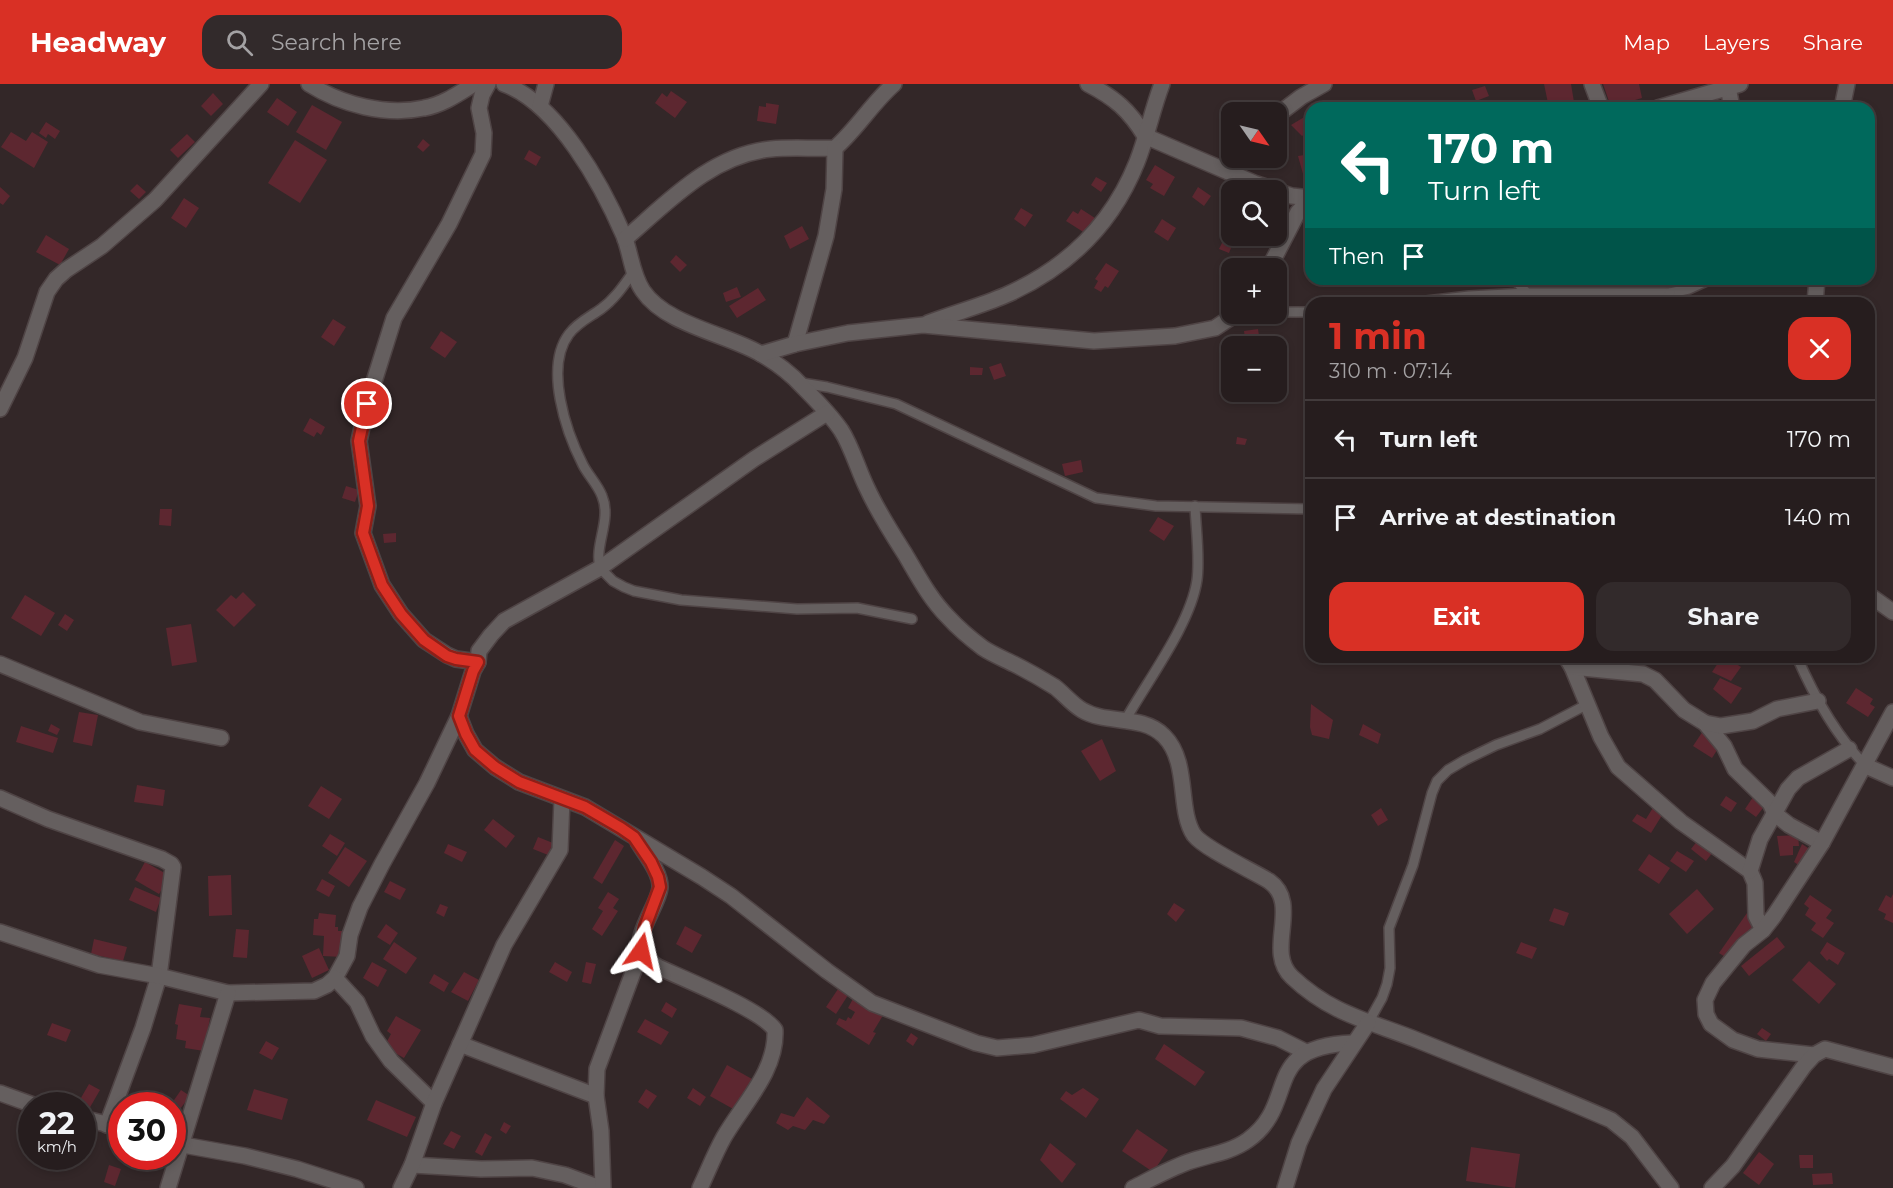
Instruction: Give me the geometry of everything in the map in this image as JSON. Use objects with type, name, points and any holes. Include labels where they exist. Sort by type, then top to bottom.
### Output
[{"type":"street","points":[[0,409],[25,358],[47,292],[56,279],[102,246],[155,200],[261,84]]},
{"type":"street","points":[[309,84],[344,102],[397,111],[426,108],[451,98],[474,84]]},
{"type":"street","points":[[478,662],[447,656],[424,640],[401,614],[382,585],[363,533],[368,506],[359,441],[367,404],[394,318],[449,224],[483,154],[484,133],[478,108],[488,84]]},
{"type":"street","points":[[504,84],[518,89],[540,106],[585,160],[625,239],[643,292],[662,309],[695,327],[761,354],[799,383],[827,413],[843,433],[881,518],[926,590],[948,617],[984,649],[1057,689],[1082,710],[1097,716],[1126,719],[1162,733],[1173,747],[1181,774],[1189,822],[1195,835],[1208,847],[1276,886],[1284,909],[1280,951],[1282,963],[1289,975],[1316,999],[1340,1012],[1398,1032],[1611,1120],[1632,1137],[1671,1188]]},
{"type":"street","points":[[540,106],[546,84]]},
{"type":"street","points":[[625,239],[698,177],[728,160],[770,149],[835,148],[850,135],[881,95],[894,84]]},
{"type":"street","points":[[1088,84],[1122,105],[1136,120],[1145,136],[1249,180]]},
{"type":"street","points":[[923,325],[1006,295],[1073,255],[1096,231],[1114,206],[1137,162],[1162,84]]},
{"type":"street","points":[[1287,107],[1324,84]]},
{"type":"street","points":[[1592,84],[1599,102]]},
{"type":"street","points":[[1843,102],[1846,84]]},
{"type":"street","points":[[1679,102],[1734,86],[1733,102]]},
{"type":"street","points":[[795,344],[826,237],[834,189],[835,148]]},
{"type":"street","points":[[1287,194],[1305,197]]},
{"type":"street","points":[[1274,258],[1298,212],[1305,204]]},
{"type":"street","points":[[761,354],[848,333],[923,325],[1094,342],[1175,336],[1201,332],[1221,324]]},
{"type":"street","points":[[0,932],[99,965],[159,976],[228,993],[269,994],[314,991],[327,985],[335,978],[347,956],[350,935],[360,907],[428,783],[459,716],[480,651],[491,635],[504,621],[600,568],[754,459],[827,413]]},
{"type":"street","points":[[1875,599],[1893,612]]},
{"type":"street","points":[[1569,663],[1601,737],[1618,767],[1681,822],[1750,871],[1755,883],[1756,916],[1763,930]]},
{"type":"street","points":[[1575,663],[1643,674],[1655,680],[1684,710],[1705,723],[1724,746],[1735,769],[1770,803],[1775,814],[1789,825],[1822,843]]},
{"type":"street","points":[[0,664],[140,722],[221,738]]},
{"type":"street","points":[[1705,723],[1721,726],[1753,721],[1777,709],[1818,701]]},
{"type":"street","points":[[1814,1055],[1758,1049],[1733,1040],[1711,1024],[1706,1014],[1705,1000],[1713,983],[1744,945],[1763,930],[1822,843],[1893,712]]},
{"type":"street","points":[[459,716],[473,747],[489,763],[519,782],[585,807],[731,896],[872,1003],[976,1043],[997,1048],[1021,1047],[1139,1020],[1161,1026],[1241,1028],[1278,1038],[1306,1052]]},
{"type":"street","points":[[1750,871],[1760,839],[1788,789],[1798,778],[1849,749]]},
{"type":"street","points":[[1866,765],[1893,778]]},
{"type":"street","points":[[0,798],[48,819],[171,864],[173,872],[159,976],[124,1092]]},
{"type":"street","points":[[400,1188],[412,1166],[434,1103],[504,945],[560,850],[562,799]]},
{"type":"street","points":[[412,1166],[482,1169],[532,1168],[565,1175],[601,1188],[601,1131],[596,1096],[597,1069],[641,951],[645,927],[660,887],[654,870],[634,837]]},
{"type":"street","points":[[641,951],[645,958],[658,967],[750,1010],[766,1020],[775,1030],[773,1053],[768,1064],[754,1092],[724,1138],[700,1188]]},
{"type":"street","points":[[335,978],[357,1002],[373,1036],[391,1060],[434,1103]]},
{"type":"street","points":[[186,1117],[228,993]]},
{"type":"street","points":[[1285,1188],[1299,1143],[1318,1103],[1353,1043],[1368,1023]]},
{"type":"street","points":[[1133,1188],[1187,1162],[1237,1147],[1264,1126],[1293,1062],[1306,1052],[1334,1044],[1353,1043]]},
{"type":"street","points":[[460,1044],[596,1096]]},
{"type":"street","points":[[1712,1188],[1733,1166],[1814,1055],[1825,1049],[1893,1067]]},
{"type":"street","points":[[0,1093],[18,1100]]},
{"type":"street","points":[[186,1146],[245,1156],[297,1169],[356,1188]]},
{"type":"street","points":[[168,1188],[172,1170]]},
{"type":"lane","points":[[634,271],[615,297],[581,322],[568,335],[559,363],[558,384],[573,444],[584,468],[602,495],[605,508],[599,548],[600,568],[613,581],[624,587],[681,600],[797,609],[857,608],[912,619]]},
{"type":"lane","points":[[1520,285],[1527,293]]},
{"type":"lane","points":[[1460,297],[1527,293],[1670,293],[1698,285]]},
{"type":"lane","points":[[1667,297],[1670,293]]},
{"type":"lane","points":[[1287,312],[1305,312]]},
{"type":"lane","points":[[799,383],[827,387],[896,404],[1096,498],[1156,506],[1305,509]]},
{"type":"lane","points":[[1126,719],[1184,620],[1192,600],[1197,579],[1195,506]]},
{"type":"lane","points":[[1800,663],[1818,701],[1849,749],[1866,765]]},
{"type":"lane","points":[[1368,1023],[1388,984],[1389,928],[1413,865],[1437,781],[1448,770],[1466,760],[1496,745],[1540,729],[1588,704]]},
{"type":"building","points":[[1544,84],[1571,84],[1574,102],[1548,102]]},
{"type":"building","points":[[1603,84],[1639,84],[1642,98],[1628,102],[1609,102]]},
{"type":"building","points":[[1485,86],[1489,96],[1476,101],[1472,90]]},
{"type":"building","points":[[671,91],[687,102],[675,118],[655,103],[662,93],[667,97]]},
{"type":"building","points":[[213,93],[223,104],[211,116],[201,106]]},
{"type":"building","points":[[277,98],[297,112],[288,126],[267,112]]},
{"type":"building","points":[[766,103],[779,105],[776,124],[757,121],[759,106],[766,107]]},
{"type":"building","points":[[312,105],[342,122],[326,150],[296,132]]},
{"type":"building","points":[[1305,117],[1305,134],[1302,136],[1291,125]]},
{"type":"building","points":[[46,122],[60,131],[55,139],[48,134],[46,138],[39,133]]},
{"type":"building","points":[[11,132],[26,141],[32,132],[48,142],[34,168],[1,147]]},
{"type":"building","points":[[187,134],[195,142],[178,158],[170,150]]},
{"type":"building","points":[[423,139],[430,145],[423,152],[417,147]]},
{"type":"building","points":[[295,140],[327,160],[300,203],[268,183]]},
{"type":"building","points":[[529,150],[541,157],[536,166],[524,159]]},
{"type":"building","points":[[1305,155],[1305,181],[1298,156]]},
{"type":"building","points":[[1155,165],[1175,177],[1164,196],[1150,188],[1153,184],[1146,180]]},
{"type":"building","points":[[1096,177],[1107,183],[1101,192],[1091,185]]},
{"type":"building","points":[[137,184],[146,192],[139,199],[130,191]]},
{"type":"building","points":[[0,187],[10,196],[3,205],[0,203]]},
{"type":"building","points":[[1198,187],[1211,196],[1204,206],[1192,197]]},
{"type":"building","points":[[184,198],[199,208],[186,228],[171,218]]},
{"type":"building","points":[[1021,208],[1033,215],[1025,227],[1014,219]]},
{"type":"building","points":[[1081,209],[1098,220],[1088,235],[1066,221],[1073,211],[1078,214]]},
{"type":"building","points":[[1162,219],[1176,228],[1168,241],[1154,232]]},
{"type":"building","points":[[802,226],[809,239],[790,249],[784,236]]},
{"type":"building","points":[[46,235],[69,249],[60,265],[36,252]]},
{"type":"building","points":[[1221,245],[1232,246],[1229,253],[1219,249]]},
{"type":"building","points":[[676,255],[687,265],[680,272],[670,262]]},
{"type":"building","points":[[1106,263],[1119,271],[1108,288],[1105,286],[1101,292],[1094,288],[1098,281],[1095,279]]},
{"type":"building","points":[[737,287],[741,297],[726,302],[723,293]]},
{"type":"building","points":[[758,288],[766,300],[737,318],[729,306]]},
{"type":"building","points":[[333,319],[346,327],[334,346],[321,337]]},
{"type":"building","points":[[1258,329],[1259,336],[1245,336],[1244,331]]},
{"type":"building","points":[[441,331],[457,342],[445,358],[430,348]]},
{"type":"building","points":[[1001,363],[1006,376],[994,380],[989,367]]},
{"type":"building","points":[[970,367],[983,368],[982,375],[970,375]]},
{"type":"building","points":[[310,418],[325,427],[321,435],[317,432],[314,437],[303,431]]},
{"type":"building","points":[[1237,437],[1247,439],[1245,445],[1236,444]]},
{"type":"building","points":[[1081,460],[1083,472],[1065,476],[1062,464]]},
{"type":"building","points":[[346,486],[359,490],[355,502],[342,498]]},
{"type":"building","points":[[160,509],[172,509],[171,526],[159,525]]},
{"type":"building","points":[[1158,517],[1174,526],[1164,541],[1149,531]]},
{"type":"building","points":[[396,533],[396,542],[384,543],[383,534]]},
{"type":"building","points":[[243,592],[256,605],[234,627],[216,610],[231,595],[236,599]]},
{"type":"building","points":[[25,595],[55,613],[41,636],[11,618]]},
{"type":"building","points":[[65,614],[74,620],[67,631],[58,625]]},
{"type":"building","points":[[191,624],[197,662],[172,666],[166,628]]},
{"type":"building","points":[[1718,663],[1735,663],[1741,667],[1731,681],[1712,672]]},
{"type":"building","points":[[1720,678],[1742,688],[1731,704],[1713,689]]},
{"type":"building","points":[[1856,688],[1873,699],[1870,704],[1875,707],[1868,717],[1846,703]]},
{"type":"building","points":[[1311,704],[1333,720],[1329,739],[1312,735]]},
{"type":"building","points":[[79,712],[98,715],[92,746],[73,742]]},
{"type":"building","points":[[51,724],[60,729],[57,735],[48,731]]},
{"type":"building","points":[[1363,724],[1381,734],[1378,744],[1359,735]]},
{"type":"building","points":[[21,726],[58,738],[53,753],[16,742]]},
{"type":"building","points":[[1703,731],[1721,744],[1712,758],[1693,746]]},
{"type":"building","points":[[1102,739],[1116,771],[1100,781],[1081,751]]},
{"type":"building","points":[[137,785],[165,790],[163,806],[134,802]]},
{"type":"building","points":[[321,786],[342,799],[329,819],[308,806]]},
{"type":"building","points":[[1755,794],[1767,803],[1756,817],[1745,809]]},
{"type":"building","points":[[1726,796],[1737,803],[1731,812],[1720,805]]},
{"type":"building","points":[[1654,806],[1664,812],[1651,833],[1632,821],[1637,814],[1646,819]]},
{"type":"building","points":[[1381,808],[1388,820],[1378,826],[1371,815]]},
{"type":"building","points":[[493,819],[515,836],[506,848],[484,830]]},
{"type":"building","points":[[330,834],[345,843],[337,856],[322,846]]},
{"type":"building","points":[[1798,835],[1799,846],[1793,846],[1793,855],[1780,856],[1777,836]]},
{"type":"building","points":[[538,837],[553,843],[548,855],[533,849]]},
{"type":"building","points":[[615,840],[624,846],[602,884],[593,878]]},
{"type":"building","points":[[1698,840],[1713,852],[1706,861],[1691,849]]},
{"type":"building","points":[[448,844],[467,852],[462,862],[444,853]]},
{"type":"building","points":[[1802,844],[1811,850],[1800,866],[1794,862]]},
{"type":"building","points":[[345,847],[367,861],[349,887],[328,873]]},
{"type":"building","points":[[1677,851],[1694,861],[1686,872],[1670,861]]},
{"type":"building","points":[[1649,854],[1670,868],[1659,884],[1638,870]]},
{"type":"building","points":[[145,862],[170,876],[159,894],[135,880]]},
{"type":"building","points":[[231,875],[232,915],[209,916],[208,876]]},
{"type":"building","points":[[322,879],[335,886],[329,897],[316,890]]},
{"type":"building","points":[[390,881],[406,889],[400,900],[384,892]]},
{"type":"building","points":[[135,887],[161,898],[156,912],[129,900]]},
{"type":"building","points":[[1697,889],[1714,909],[1687,934],[1669,914]]},
{"type":"building","points":[[608,892],[619,899],[613,908],[618,911],[602,936],[592,929],[603,911],[598,908]]},
{"type":"building","points":[[1893,894],[1893,923],[1884,919],[1886,914],[1878,910],[1886,895],[1891,898]]},
{"type":"building","points":[[1810,895],[1832,910],[1826,918],[1834,923],[1823,938],[1811,930],[1816,923],[1805,915],[1809,908],[1804,904]]},
{"type":"building","points":[[1174,903],[1185,910],[1176,922],[1167,914]]},
{"type":"building","points":[[440,904],[448,907],[444,917],[436,913]]},
{"type":"building","points":[[1554,908],[1569,913],[1564,926],[1549,921]]},
{"type":"building","points":[[319,913],[336,915],[335,927],[338,927],[338,931],[344,931],[342,957],[323,956],[324,936],[313,935],[314,919],[318,919]]},
{"type":"building","points":[[1747,913],[1757,920],[1730,960],[1719,953]]},
{"type":"building","points":[[386,924],[398,933],[390,945],[377,937]]},
{"type":"building","points":[[685,926],[702,935],[692,953],[676,944]]},
{"type":"building","points":[[236,929],[249,930],[247,958],[233,957]]},
{"type":"building","points":[[1777,937],[1785,947],[1749,976],[1741,966]]},
{"type":"building","points":[[94,939],[127,947],[123,961],[91,954]]},
{"type":"building","points":[[394,942],[417,958],[406,974],[383,959]]},
{"type":"building","points":[[1521,942],[1537,948],[1532,959],[1516,953]]},
{"type":"building","points":[[1827,942],[1845,953],[1838,965],[1829,959],[1827,961],[1820,953]]},
{"type":"building","points":[[319,948],[329,970],[312,978],[302,956]]},
{"type":"building","points":[[1809,961],[1836,984],[1819,1004],[1792,980]]},
{"type":"building","points":[[372,962],[387,970],[378,987],[363,978]]},
{"type":"building","points":[[555,962],[572,972],[567,982],[549,972]]},
{"type":"building","points":[[586,962],[596,964],[591,984],[582,982]]},
{"type":"building","points":[[464,972],[479,980],[468,1001],[451,992]]},
{"type":"building","points":[[434,974],[449,983],[444,992],[429,983]]},
{"type":"building","points":[[840,986],[850,992],[836,1014],[826,1007]]},
{"type":"building","points":[[855,995],[885,1012],[873,1032],[876,1033],[869,1045],[836,1024],[839,1018],[846,1021],[848,1017],[851,1019],[855,1012],[848,1008]]},
{"type":"building","points":[[666,1002],[677,1009],[672,1018],[661,1011]]},
{"type":"building","points":[[179,1004],[202,1008],[200,1017],[210,1018],[204,1051],[185,1048],[186,1041],[176,1039],[178,1025],[175,1024]]},
{"type":"building","points":[[396,1016],[421,1030],[404,1058],[384,1047],[391,1034],[387,1031]]},
{"type":"building","points":[[645,1019],[669,1032],[661,1045],[637,1032]]},
{"type":"building","points":[[52,1023],[71,1030],[66,1042],[47,1035]]},
{"type":"building","points":[[1762,1028],[1771,1034],[1766,1041],[1757,1034]]},
{"type":"building","points":[[911,1033],[918,1038],[913,1046],[906,1041]]},
{"type":"building","points":[[266,1041],[279,1048],[272,1060],[259,1053]]},
{"type":"building","points":[[1164,1044],[1205,1072],[1195,1086],[1155,1059]]},
{"type":"building","points":[[727,1065],[752,1079],[735,1110],[710,1096]]},
{"type":"building","points":[[89,1084],[100,1090],[96,1097],[96,1092],[84,1092]]},
{"type":"building","points":[[693,1088],[706,1097],[700,1106],[687,1098]]},
{"type":"building","points":[[1083,1088],[1099,1099],[1086,1118],[1060,1099],[1066,1091],[1072,1095]]},
{"type":"building","points":[[254,1089],[288,1099],[282,1120],[247,1110]]},
{"type":"building","points":[[646,1089],[657,1096],[648,1109],[638,1102]]},
{"type":"building","points":[[807,1097],[830,1116],[824,1124],[813,1120],[805,1130],[793,1126],[788,1130],[776,1123],[781,1113],[794,1117]]},
{"type":"building","points":[[376,1100],[416,1117],[407,1137],[367,1120]]},
{"type":"building","points":[[504,1122],[511,1126],[506,1134],[500,1130]]},
{"type":"building","points":[[1137,1129],[1168,1150],[1153,1172],[1122,1151]]},
{"type":"building","points":[[451,1131],[461,1136],[454,1149],[443,1144]]},
{"type":"building","points":[[485,1133],[492,1137],[482,1156],[475,1152]]},
{"type":"building","points":[[1050,1143],[1076,1164],[1062,1183],[1040,1160]]},
{"type":"building","points":[[1471,1147],[1520,1154],[1515,1188],[1466,1181]]},
{"type":"building","points":[[1759,1152],[1774,1164],[1759,1185],[1743,1173]]},
{"type":"building","points":[[1799,1155],[1813,1155],[1813,1168],[1800,1168]]},
{"type":"building","points":[[108,1168],[121,1170],[115,1186],[104,1182]]},
{"type":"building","points":[[1832,1173],[1833,1184],[1813,1185],[1812,1174]]},
{"type":"route","points":[[367,404],[359,441],[368,506],[363,533],[382,585],[401,614],[424,640],[447,656],[478,662],[459,716],[475,750],[495,767],[519,782],[585,807],[634,837],[651,862],[660,887],[645,927],[641,951]]}]
